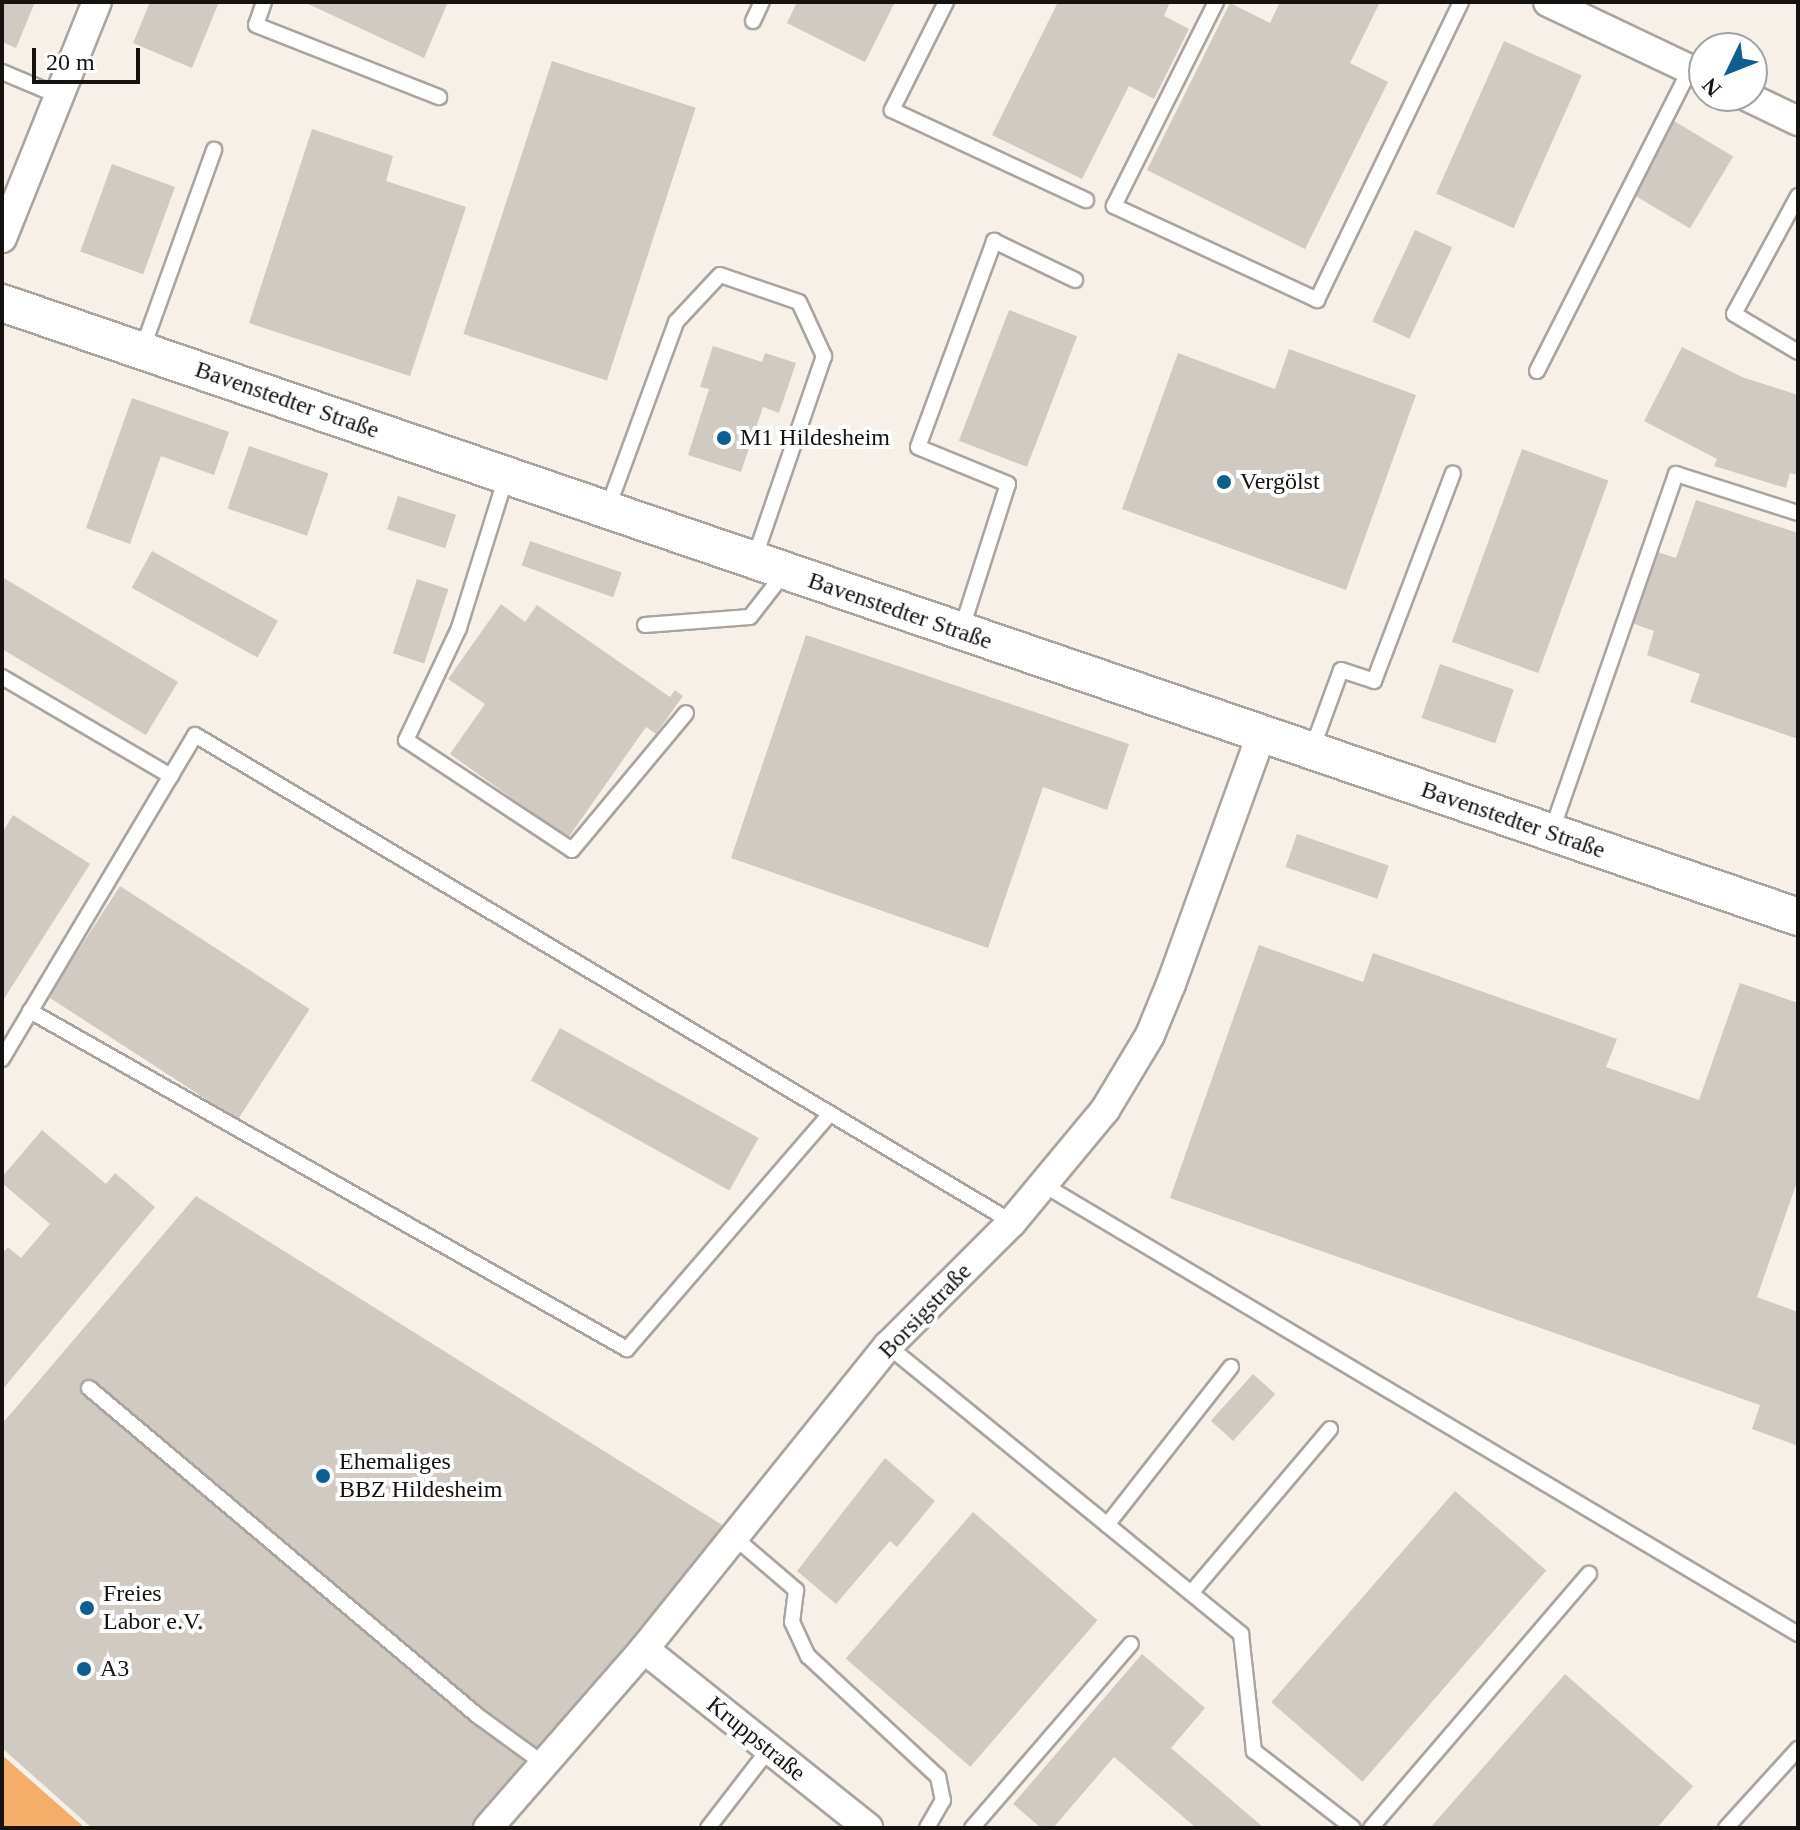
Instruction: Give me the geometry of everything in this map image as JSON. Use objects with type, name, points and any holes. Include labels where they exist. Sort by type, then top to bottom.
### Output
[{"type":"street","points":[[2,238],[97,2]]},
{"type":"street","points":[[1548,2],[1688,69]]},
{"type":"street","points":[[1768,107],[1798,121]]},
{"type":"street","name":"Bavenstedter Straße","points":[[2,303],[1798,917]]},
{"type":"street","name":"Borsigstraße","points":[[488,1828],[644,1649],[888,1346],[1012,1222],[1105,1110],[1150,1035],[1261,735]]},
{"type":"street","name":"Kruppstraße","points":[[644,1649],[868,1828]]},
{"type":"lane","points":[[264,2],[256,25],[439,97]]},
{"type":"lane","points":[[753,21],[762,2]]},
{"type":"lane","points":[[946,2],[892,110],[1086,200]]},
{"type":"lane","points":[[1216,2],[1114,206],[1317,300],[1461,2]]},
{"type":"lane","points":[[2,72],[59,96]]},
{"type":"lane","points":[[1537,371],[1688,90]]},
{"type":"lane","points":[[141,350],[214,150]]},
{"type":"lane","points":[[1798,196],[1734,314],[1798,352]]},
{"type":"lane","points":[[960,631],[1008,484],[918,447],[994,241],[1075,280]]},
{"type":"lane","points":[[607,510],[676,322],[720,275],[799,302],[824,356],[769,566],[750,617],[645,625]]},
{"type":"lane","points":[[1311,752],[1341,670],[1374,681],[1453,473]]},
{"type":"lane","points":[[1551,833],[1676,474],[1798,513]]},
{"type":"lane","points":[[507,476],[459,628],[406,740],[572,850],[686,713]]},
{"type":"lane","points":[[2,677],[171,776]]},
{"type":"lane","points":[[2,1059],[195,735],[1012,1222]]},
{"type":"lane","points":[[30,1011],[627,1349],[830,1114]]},
{"type":"lane","points":[[1044,1185],[1798,1634]]},
{"type":"lane","points":[[888,1346],[1241,1634],[1254,1751],[1353,1828]]},
{"type":"lane","points":[[1107,1525],[1231,1367]]},
{"type":"lane","points":[[89,1388],[478,1716],[544,1764]]},
{"type":"lane","points":[[1191,1593],[1330,1429]]},
{"type":"lane","points":[[734,1537],[796,1590],[792,1622],[808,1656],[938,1777],[943,1800],[927,1828]]},
{"type":"lane","points":[[1371,1828],[1589,1574]]},
{"type":"lane","points":[[972,1828],[1131,1644]]},
{"type":"lane","points":[[708,1828],[769,1749]]},
{"type":"lane","points":[[1726,1828],[1798,1749]]},
{"type":"shaded area","points":[[2,1755],[85,1828],[2,1828]]},
{"type":"building","points":[[2,2],[35,2],[16,48],[2,42]]},
{"type":"building","points":[[150,2],[219,2],[192,68],[133,43]]},
{"type":"building","points":[[304,2],[448,2],[424,58]]},
{"type":"building","points":[[797,2],[895,2],[865,62],[787,23]]},
{"type":"building","points":[[1058,2],[1170,2],[1164,16],[1189,29],[1154,99],[1129,86],[1082,179],[992,135]]},
{"type":"building","points":[[1280,2],[1380,2],[1350,63],[1388,82],[1305,249],[1147,170],[1230,3],[1270,23]]},
{"type":"building","points":[[1504,41],[1582,76],[1514,228],[1436,194]]},
{"type":"building","points":[[552,61],[696,108],[607,381],[463,334]]},
{"type":"building","points":[[1674,121],[1733,157],[1690,229],[1631,193]]},
{"type":"building","points":[[312,129],[393,156],[386,181],[466,207],[410,376],[249,323]]},
{"type":"building","points":[[112,164],[175,187],[143,274],[80,251]]},
{"type":"building","points":[[1415,230],[1452,247],[1409,339],[1372,322]]},
{"type":"building","points":[[1009,310],[1077,336],[1027,467],[959,441]]},
{"type":"building","points":[[713,346],[762,362],[765,353],[796,363],[779,413],[763,407],[741,472],[688,455],[709,389],[700,387]]},
{"type":"building","points":[[1682,347],[1742,377],[1798,395],[1798,475],[1790,473],[1786,488],[1714,466],[1717,459],[1644,421]]},
{"type":"building","points":[[1289,349],[1416,395],[1346,590],[1122,509],[1178,353],[1275,389]]},
{"type":"building","points":[[132,398],[229,432],[214,475],[161,456],[130,544],[86,528]]},
{"type":"building","points":[[249,446],[328,473],[307,536],[228,508]]},
{"type":"building","points":[[1522,449],[1608,480],[1538,673],[1452,642]]},
{"type":"building","points":[[398,496],[456,515],[445,548],[387,529]]},
{"type":"building","points":[[1696,500],[1798,533],[1798,739],[1690,702],[1700,674],[1647,655],[1654,631],[1629,622],[1655,551],[1676,558]]},
{"type":"building","points":[[530,541],[622,573],[613,597],[522,566]]},
{"type":"building","points":[[152,551],[278,621],[258,658],[132,588]]},
{"type":"building","points":[[2,577],[178,682],[146,735],[2,649]]},
{"type":"building","points":[[417,579],[448,589],[424,663],[393,653]]},
{"type":"building","points":[[501,604],[525,622],[537,605],[670,697],[675,690],[683,696],[656,734],[646,727],[568,838],[450,754],[485,704],[448,679]]},
{"type":"building","points":[[806,635],[1129,744],[1107,810],[1043,787],[988,948],[731,858]]},
{"type":"building","points":[[1440,664],[1514,689],[1495,743],[1421,718]]},
{"type":"building","points":[[13,815],[90,864],[2,1002],[2,833]]},
{"type":"building","points":[[1297,834],[1389,866],[1377,899],[1286,867]]},
{"type":"building","points":[[120,886],[310,1009],[238,1120],[48,997]]},
{"type":"building","points":[[1259,945],[1363,982],[1373,953],[1617,1039],[1606,1067],[1699,1100],[1740,983],[1798,1003],[1798,1179],[1757,1297],[1798,1312],[1798,1446],[1752,1429],[1760,1405],[1170,1198]]},
{"type":"building","points":[[560,1028],[759,1138],[729,1191],[531,1080]]},
{"type":"building","points":[[42,1130],[106,1184],[115,1173],[155,1207],[2,1390],[2,1254],[8,1247],[21,1258],[50,1224],[2,1183],[2,1177]]},
{"type":"building","name":"Ehemaliges BBZ Hildesheim","points":[[196,1196],[727,1528],[473,1828],[92,1828],[2,1748],[2,1424]]},
{"type":"building","points":[[1253,1374],[1275,1394],[1233,1441],[1211,1421]]},
{"type":"building","points":[[885,1458],[935,1501],[897,1547],[890,1541],[836,1604],[797,1571]]},
{"type":"building","points":[[1455,1491],[1546,1570],[1363,1782],[1271,1702]]},
{"type":"building","points":[[973,1512],[1098,1620],[970,1767],[846,1658]]},
{"type":"building","points":[[1142,1654],[1205,1708],[1171,1748],[1264,1828],[1196,1828],[1114,1757],[1053,1828],[1041,1828],[1013,1804]]},
{"type":"building","points":[[1565,1674],[1693,1786],[1657,1828],[1430,1828]]},
{"type":"place","name":"M1 Hildesheim","points":[[724,438]]},
{"type":"place","name":"Vergölst","points":[[1224,482]]},
{"type":"place","name":"Ehemaliges BBZ Hildesheim","points":[[323,1476]]},
{"type":"place","name":"Freies Labor e.V.","points":[[87,1608]]},
{"type":"place","name":"A3","points":[[84,1669]]}]
